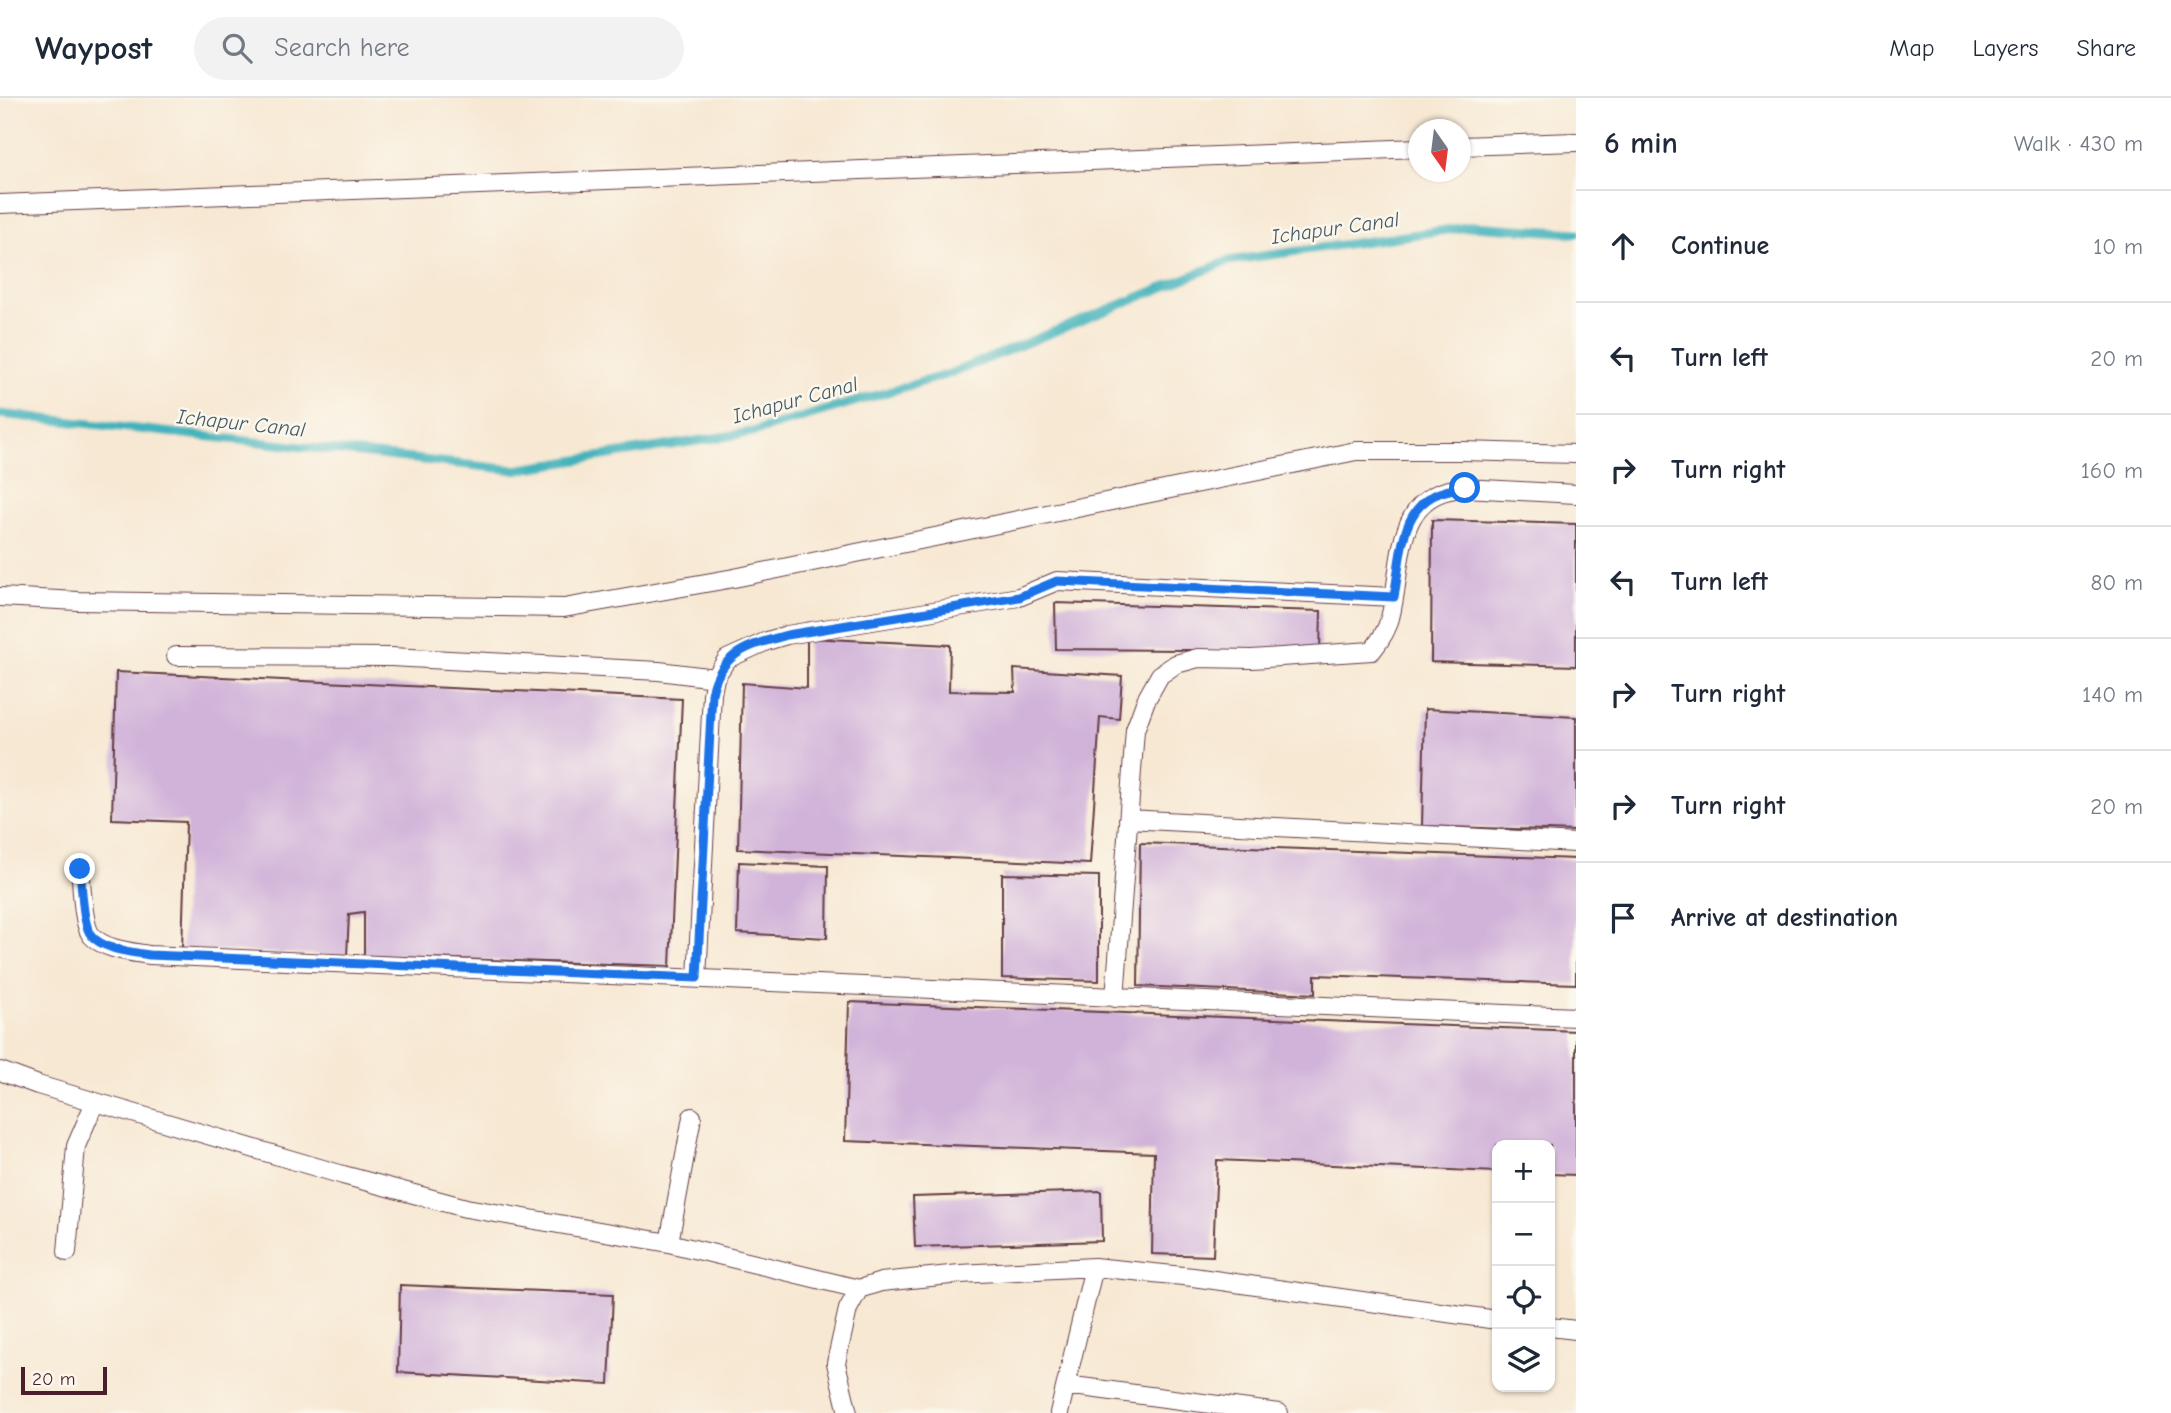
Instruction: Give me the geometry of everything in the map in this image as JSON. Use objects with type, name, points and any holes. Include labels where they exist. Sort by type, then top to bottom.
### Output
[{"type":"lane","points":[[1471,146],[1576,142]]},
{"type":"lane","points":[[0,204],[1408,148]]},
{"type":"lane","points":[[0,597],[78,601],[564,608],[734,578],[1356,451],[1576,454]]},
{"type":"lane","points":[[1115,998],[1135,730],[1146,700],[1160,675],[1176,664],[1198,657],[1252,659],[1372,651],[1384,636],[1390,619],[1406,530],[1414,510],[1426,499],[1448,489],[1465,488],[1576,494]]},
{"type":"lane","points":[[697,978],[710,722],[715,678],[727,659],[767,641],[814,630],[1019,597],[1057,581],[1394,597]]},
{"type":"lane","points":[[176,656],[391,657],[659,671],[715,678]]},
{"type":"lane","points":[[1128,819],[1576,844]]},
{"type":"lane","points":[[80,869],[90,934],[103,944],[149,955],[1576,1017]]},
{"type":"lane","points":[[0,1071],[38,1085],[343,1175],[466,1208],[669,1243],[859,1289],[881,1282],[960,1274],[1094,1267],[1193,1277],[1492,1319]]},
{"type":"lane","points":[[67,1252],[76,1146],[95,1102]]},
{"type":"lane","points":[[669,1243],[692,1117]]},
{"type":"lane","points":[[1059,1413],[1094,1267]]},
{"type":"lane","points":[[848,1413],[836,1363],[848,1309],[859,1289]]},
{"type":"lane","points":[[1555,1328],[1576,1330]]},
{"type":"lane","points":[[1066,1385],[1279,1413]]},
{"type":"building","points":[[1432,520],[1576,524],[1576,666],[1431,662]]},
{"type":"building","points":[[1055,603],[1321,611],[1320,651],[1056,649]]},
{"type":"building","points":[[807,638],[950,645],[949,691],[1015,692],[1014,669],[1122,676],[1119,719],[1100,717],[1090,864],[738,849],[742,683],[807,688]]},
{"type":"building","points":[[116,672],[682,699],[670,966],[364,956],[364,912],[349,914],[347,956],[182,949],[186,822],[112,819]]},
{"type":"building","points":[[1425,709],[1576,717],[1576,831],[1422,826]]},
{"type":"building","points":[[1140,843],[1576,859],[1576,984],[1315,975],[1315,994],[1138,986]]},
{"type":"building","points":[[739,862],[828,866],[827,938],[737,933]]},
{"type":"building","points":[[1002,874],[1099,876],[1099,981],[1002,978]]},
{"type":"building","points":[[849,1002],[1576,1031],[1576,1175],[1555,1174],[1555,1140],[1492,1140],[1492,1172],[1217,1160],[1213,1256],[1152,1254],[1154,1153],[845,1141]]},
{"type":"building","points":[[1101,1191],[1102,1241],[915,1247],[913,1197]]},
{"type":"building","points":[[400,1285],[613,1294],[609,1384],[398,1372]]},
{"type":"waterway","name":"Ichapur Canal","points":[[0,414],[515,470],[753,432],[952,373],[1228,261],[1474,226],[1576,233]]},
{"type":"route","points":[[80,869],[90,934],[103,944],[149,955],[697,978],[712,694],[715,678],[727,659],[787,635],[1019,597],[1057,581],[1394,597],[1406,530],[1414,510],[1426,499],[1448,489],[1465,488]]}]
